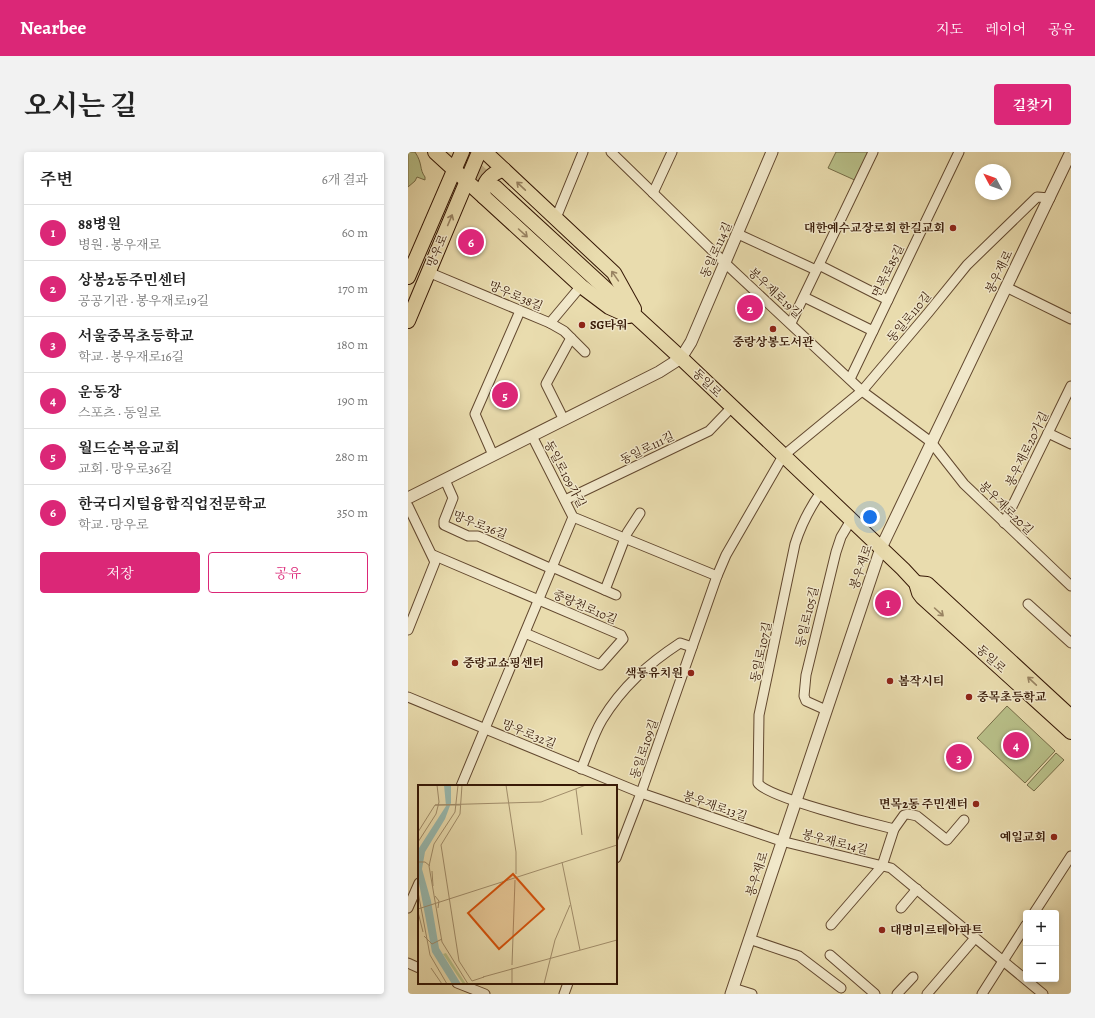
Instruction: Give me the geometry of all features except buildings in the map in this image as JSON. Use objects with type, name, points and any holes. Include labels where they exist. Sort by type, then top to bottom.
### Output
[{"type":"main road","points":[[435,152],[581,286],[609,307],[642,322]]},
{"type":"main road","name":"망우로","points":[[408,277],[462,152]]},
{"type":"main road","name":"망우로","points":[[408,321],[479,152]]},
{"type":"main road","points":[[485,152],[614,274],[642,322]]},
{"type":"main road","points":[[484,198],[483,192],[486,182],[494,173],[504,170]]},
{"type":"main road","name":"동일로","points":[[494,187],[681,358],[881,548],[916,583],[919,593],[922,596],[1071,732]]},
{"type":"main road","name":"동일로","points":[[916,583],[927,584],[1071,717]]},
{"type":"street","points":[[556,218],[584,152]]},
{"type":"street","name":"봉우재로19길","points":[[611,152],[725,263],[791,323],[862,391],[931,442]]},
{"type":"street","points":[[653,193],[672,152]]},
{"type":"street","name":"동일로114길","points":[[681,358],[691,342],[772,152]]},
{"type":"street","points":[[791,323],[873,152]]},
{"type":"street","name":"면목로85길","points":[[850,379],[959,152]]},
{"type":"street","name":"봉우재로","points":[[752,994],[732,991],[881,548],[1071,152]]},
{"type":"street","name":"동일로110길","points":[[783,456],[862,391],[967,265],[1036,197],[1050,198]]},
{"type":"street","points":[[738,234],[888,300]]},
{"type":"street","name":"망우로38길","points":[[428,272],[550,323],[581,286]]},
{"type":"street","points":[[1006,287],[1071,319]]},
{"type":"street","points":[[804,297],[873,331]]},
{"type":"street","points":[[493,455],[475,414],[520,311]]},
{"type":"street","points":[[550,323],[560,328],[585,352]]},
{"type":"street","points":[[564,420],[546,384],[571,338]]},
{"type":"street","points":[[408,498],[659,372],[681,358]]},
{"type":"street","name":"봉우재로20가길","points":[[1004,522],[1071,386]]},
{"type":"street","name":"동일로111길","points":[[565,500],[709,431],[732,407]]},
{"type":"street","points":[[1048,434],[1071,444]]},
{"type":"street","name":"동일로109가길","points":[[532,436],[573,517],[717,576]]},
{"type":"street","name":"봉우재로20길","points":[[931,442],[964,484],[1071,586]]},
{"type":"street","name":"동일로109길","points":[[617,855],[641,793],[717,576],[726,555],[783,456]]},
{"type":"street","name":"망우로36길","points":[[445,480],[453,498],[444,521],[444,525],[468,536],[478,536],[552,568]]},
{"type":"street","name":"동일로107길","points":[[795,800],[764,789],[759,785],[758,722],[801,525],[821,492]]},
{"type":"street","points":[[408,506],[433,556],[435,564],[411,614],[408,630]]},
{"type":"street","points":[[605,590],[625,538],[640,513]]},
{"type":"street","name":"중랑천로10길","points":[[461,785],[573,517]]},
{"type":"street","name":"동일로105길","points":[[826,710],[808,703],[805,700],[806,675],[836,550],[851,520]]},
{"type":"street","name":"중랑천로10길","points":[[433,556],[621,635],[622,639],[600,665],[525,633]]},
{"type":"street","points":[[552,568],[616,595]]},
{"type":"street","points":[[1028,604],[1071,643]]},
{"type":"street","points":[[581,769],[602,721],[631,681],[652,662],[680,643],[692,647]]},
{"type":"street","name":"망우로32길","points":[[408,697],[641,793]]},
{"type":"street","name":"봉우재로13길","points":[[641,793],[782,841]]},
{"type":"street","points":[[795,800],[863,822],[894,829]]},
{"type":"street","points":[[831,925],[882,866],[894,829],[904,815],[915,815],[947,840],[964,820]]},
{"type":"street","name":"봉우재로14길","points":[[782,841],[891,868],[1043,994]]},
{"type":"street","points":[[1036,910],[1071,856]]},
{"type":"street","points":[[1064,867],[1071,874]]},
{"type":"street","points":[[408,908],[418,885]]},
{"type":"street","points":[[901,908],[916,889]]},
{"type":"street","points":[[982,994],[1023,930]]},
{"type":"street","points":[[927,994],[975,938]]},
{"type":"street","points":[[749,939],[799,956],[841,988]]},
{"type":"street","points":[[830,955],[875,994]]},
{"type":"street","points":[[408,963],[418,968]]},
{"type":"street","points":[[897,994],[913,976]]},
{"type":"street","points":[[460,984],[485,994]]},
{"type":"street","points":[[564,994],[568,984]]},
{"type":"green space","points":[[408,152],[415,152],[425,180],[417,177],[408,187]]},
{"type":"green space","points":[[836,152],[873,152],[859,182],[828,168]]},
{"type":"green space","points":[[1007,706],[1055,751],[1025,783],[977,738]]},
{"type":"green space","points":[[1056,753],[1064,760],[1034,791],[1027,785]]},
{"type":"tunnel","points":[[457,152],[495,187]]},
{"type":"place","name":"대한예수교장로회 한길교회","points":[[953,228]]},
{"type":"place","name":"한국디지털융합직업전문학교","points":[[471,242]]},
{"type":"place","name":"상봉2동주민센터","points":[[750,308]]},
{"type":"place","name":"SG타워","points":[[582,325]]},
{"type":"place","name":"중랑상봉도서관","points":[[773,329]]},
{"type":"place","name":"월드순복음교회","points":[[505,395]]},
{"type":"place","name":"88병원","points":[[888,603]]},
{"type":"place","name":"중랑교쇼핑센터","points":[[455,663]]},
{"type":"place","name":"색동유치원","points":[[691,673]]},
{"type":"place","name":"봄작시티","points":[[890,681]]},
{"type":"place","name":"중목초등학교","points":[[969,697]]},
{"type":"place","name":"운동장","points":[[1016,745]]},
{"type":"place","name":"서울중목초등학교","points":[[959,757]]},
{"type":"place","name":"면목2동 주민센터","points":[[976,804]]},
{"type":"place","name":"예일교회","points":[[1054,837]]},
{"type":"place","name":"대명미르테아파트","points":[[882,930]]}]
